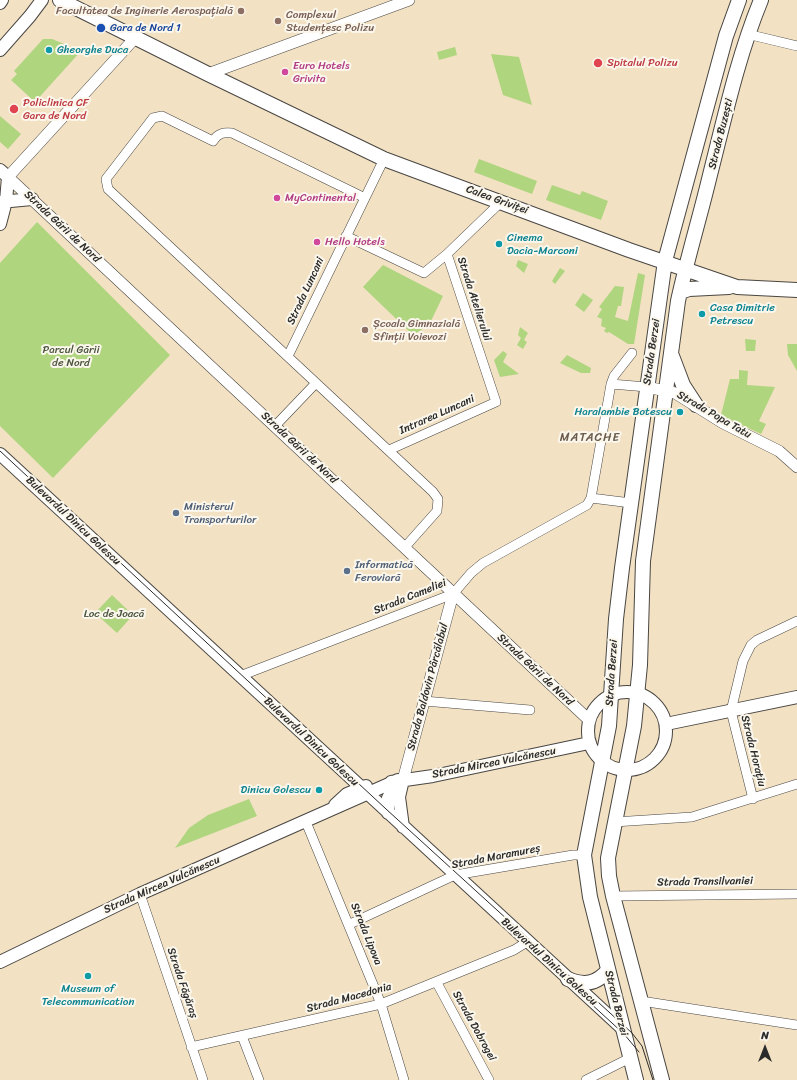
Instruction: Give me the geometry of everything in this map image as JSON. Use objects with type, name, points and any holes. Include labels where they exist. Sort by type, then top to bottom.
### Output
[{"type":"main road","points":[[0,50],[42,0]]},
{"type":"main road","name":"Strada Buzești","points":[[665,261],[726,36],[738,0]]},
{"type":"main road","name":"Strada Buzești","points":[[684,269],[698,222],[747,34],[761,0]]},
{"type":"main road","name":"Calea Griviței","points":[[62,1],[208,74],[384,159],[502,201],[621,247],[737,287],[797,290]]},
{"type":"main road","points":[[1,222],[4,173]]},
{"type":"main road","points":[[3,202],[32,199]]},
{"type":"main road","name":"Strada Berzei","points":[[636,1080],[587,884],[584,855],[603,762],[611,695],[616,619],[665,261]]},
{"type":"main road","name":"Strada Berzei","points":[[662,1080],[608,876],[608,858],[634,726],[644,561],[666,390],[684,269]]},
{"type":"main road","points":[[680,292],[689,289],[737,287]]},
{"type":"main road","points":[[671,354],[683,385],[696,405]]},
{"type":"main road","name":"Bulevardul Dinicu Golescu","points":[[0,454],[402,827],[623,1029]]},
{"type":"main road","points":[[624,691],[637,692],[655,703],[662,713],[666,724],[666,736],[663,747],[656,757],[647,764],[636,769],[626,770],[613,768],[603,762],[595,754],[589,743],[587,732],[589,720],[597,705],[611,695],[624,691]]},
{"type":"main road","points":[[666,724],[797,697]]},
{"type":"main road","name":"Strada Mircea Vulcănescu","points":[[0,962],[140,894],[325,814],[347,794],[364,791],[401,780],[433,776],[589,743]]},
{"type":"main road","points":[[388,813],[388,798],[401,780]]},
{"type":"main road","points":[[401,780],[399,797],[402,827]]},
{"type":"main road","points":[[568,979],[577,983],[588,984],[597,981],[608,970]]},
{"type":"street","points":[[208,74],[409,0]]},
{"type":"street","points":[[747,34],[797,46]]},
{"type":"street","points":[[4,173],[135,38]]},
{"type":"street","points":[[364,198],[232,133],[226,132],[217,135],[213,141],[162,116],[153,118],[106,179],[108,189],[433,492],[438,500],[438,511],[405,547]]},
{"type":"street","name":"Strada Luncani","points":[[288,356],[384,159]]},
{"type":"street","name":"Strada Gării de Nord","points":[[4,173],[589,720]]},
{"type":"street","name":"Strada Atelierului","points":[[496,402],[447,254],[502,201]]},
{"type":"street","points":[[346,236],[424,273],[447,254]]},
{"type":"street","points":[[631,503],[591,498],[611,384],[614,376],[632,353]]},
{"type":"street","points":[[276,426],[316,383]]},
{"type":"street","points":[[611,384],[647,387]]},
{"type":"street","name":"Strada Popa Tatu","points":[[647,387],[675,393],[696,405],[723,424],[779,452],[797,466]]},
{"type":"street","name":"Intrarea Luncani","points":[[389,450],[496,402]]},
{"type":"street","name":"Strada Cameliei","points":[[240,676],[454,594],[478,567],[583,507],[590,502],[591,498]]},
{"type":"street","name":"Strada Baldovin Pârcălabul","points":[[401,780],[454,594]]},
{"type":"street","name":"Strada Horațiu","points":[[753,799],[731,711],[743,661],[751,645],[757,640],[797,621]]},
{"type":"street","points":[[424,701],[530,710]]},
{"type":"street","points":[[614,822],[681,819],[753,799],[797,784]]},
{"type":"street","name":"Strada Lipova","points":[[306,822],[350,924],[381,1004],[404,1080]]},
{"type":"street","name":"Strada Maramureș","points":[[350,924],[455,875],[573,855],[584,855]]},
{"type":"street","name":"Strada Făgăraș","points":[[140,894],[203,1080]]},
{"type":"street","name":"Strada Transilvaniei","points":[[613,896],[797,894]]},
{"type":"street","name":"Strada Macedonia","points":[[191,1047],[381,1004],[437,983],[514,950],[527,942]]},
{"type":"street","name":"Strada Dobrogei","points":[[437,983],[489,1080]]},
{"type":"street","points":[[641,1001],[797,1025]]},
{"type":"street","points":[[242,1036],[259,1080]]},
{"type":"street","points":[[586,1080],[630,1058]]},
{"type":"green space","points":[[43,39],[52,39],[81,51],[35,102],[11,80],[17,74],[14,71]]},
{"type":"green space","points":[[455,47],[457,55],[439,60],[437,52]]},
{"type":"green space","points":[[491,54],[519,57],[532,105],[503,95]]},
{"type":"green space","points":[[0,116],[21,134],[8,149],[0,142]]},
{"type":"green space","points":[[479,159],[537,181],[532,194],[474,172]]},
{"type":"green space","points":[[552,185],[580,195],[582,191],[608,201],[601,220],[546,200]]},
{"type":"green space","name":"Parcul Gării de Nord","points":[[37,222],[170,355],[53,478],[0,426],[0,263]]},
{"type":"green space","points":[[518,260],[528,264],[524,273],[516,266]]},
{"type":"green space","points":[[383,265],[443,296],[429,325],[413,335],[363,287]]},
{"type":"green space","points":[[560,268],[565,271],[555,284],[552,281]]},
{"type":"green space","points":[[638,273],[645,275],[634,344],[628,344],[609,332],[607,333],[604,331],[606,328],[601,326],[602,319],[597,317],[602,309],[599,307],[615,286],[624,287],[621,306],[618,306],[615,317],[628,321]]},
{"type":"green space","points":[[583,293],[593,300],[584,312],[575,305]]},
{"type":"green space","points":[[520,327],[528,333],[524,340],[527,342],[523,349],[517,345],[521,338],[518,335]]},
{"type":"green space","points":[[745,339],[756,340],[755,351],[746,351]]},
{"type":"green space","points":[[787,344],[797,344],[797,371],[788,355]]},
{"type":"green space","points":[[503,351],[507,354],[503,362],[519,374],[500,377],[494,360]]},
{"type":"green space","points":[[567,355],[591,368],[590,373],[581,373],[560,363]]},
{"type":"green space","points":[[739,370],[748,371],[747,385],[775,387],[759,421],[766,424],[761,434],[721,415],[730,379],[739,379]]},
{"type":"green space","name":"Loc de Joacă","points":[[112,595],[133,615],[117,633],[95,613]]},
{"type":"green space","points":[[249,799],[257,816],[175,848],[189,828],[208,815]]},
{"type":"tram line","points":[[0,451],[386,809],[632,1033],[642,1046],[653,1080]]},
{"type":"tram line","points":[[541,958],[624,1034],[639,1052]]},
{"type":"place","name":"Facultatea de Inginerie Aerospațială","points":[[241,11]]},
{"type":"place","name":"Complexul Studențesc Polizu","points":[[278,21]]},
{"type":"place","name":"Gara de Nord 1","points":[[101,28]]},
{"type":"place","name":"Gheorghe Duca","points":[[49,50]]},
{"type":"place","name":"Spitalul Polizu","points":[[598,63]]},
{"type":"place","name":"Euro Hotels Grivita","points":[[285,72]]},
{"type":"place","name":"Policlinica CF Gara de Nord","points":[[14,109]]},
{"type":"place","name":"MyContinental","points":[[277,198]]},
{"type":"place","name":"Hello Hotels","points":[[317,242]]},
{"type":"place","name":"Cinema Dacia-Marconi","points":[[499,244]]},
{"type":"place","name":"Casa Dimitrie Petrescu","points":[[702,314]]},
{"type":"place","name":"Școala Gimnazială Sfinții Voievozi","points":[[365,330]]},
{"type":"place","name":"Haralambie Botescu","points":[[680,412]]},
{"type":"place","name":"Ministerul Transporturilor","points":[[176,513]]},
{"type":"place","name":"Informatică Feroviară","points":[[347,571]]},
{"type":"place","name":"Dinicu Golescu","points":[[319,790]]},
{"type":"place","name":"Museum of Telecommunication","points":[[88,976]]},
{"type":"district","name":"MATACHE","points":[[590,438]]}]
